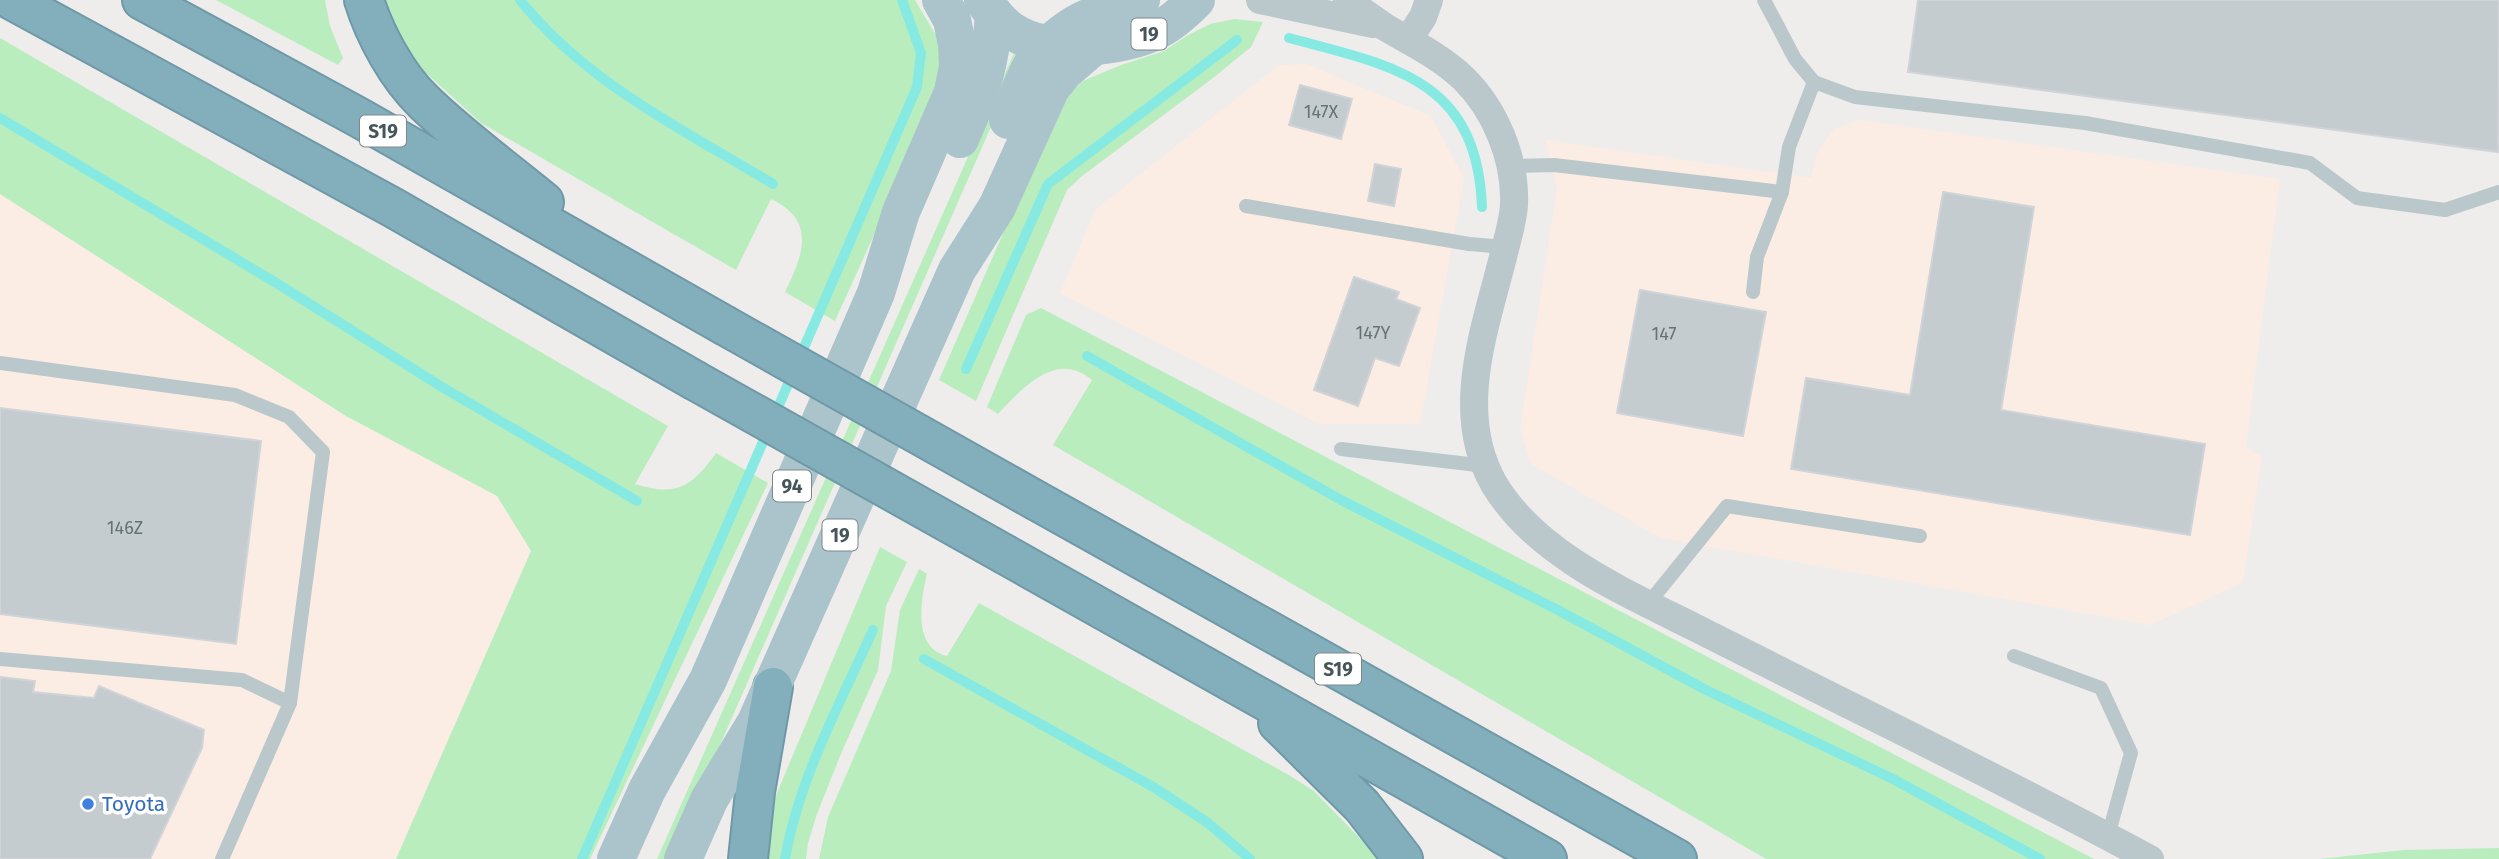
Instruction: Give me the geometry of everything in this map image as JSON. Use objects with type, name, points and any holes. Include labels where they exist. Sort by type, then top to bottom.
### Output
[{"type":"highway","points":[[12,0],[392,207],[694,380],[1548,859]]},
{"type":"highway","name":"S19","points":[[142,0],[358,117],[1676,859]]},
{"type":"highway","points":[[364,0],[386,50],[422,100],[621,266]]},
{"type":"highway","name":"19","points":[[748,859],[755,792],[773,687]]},
{"type":"highway","points":[[1242,687],[1362,806],[1403,859]]},
{"type":"main road","name":"94","points":[[644,859],[669,800],[708,680],[876,293],[901,212],[953,92],[958,66],[957,44],[952,20],[941,0]]},
{"type":"main road","name":"19","points":[[957,270],[975,197],[1032,65],[1068,29],[1089,17],[1141,0]]},
{"type":"main road","name":"19","points":[[773,687],[957,270],[997,207],[1051,88],[1065,71],[1093,47],[1124,42],[1161,29],[1196,0]]},
{"type":"main road","name":"94","points":[[876,293],[924,222],[984,83],[992,48],[988,7]]},
{"type":"main road","points":[[988,7],[1012,31],[1051,44],[1093,47]]},
{"type":"main road","name":"94","points":[[616,859],[647,790],[708,680]]},
{"type":"main road","points":[[683,859],[709,800],[756,722],[773,687]]},
{"type":"main road","points":[[710,859],[732,810],[756,722]]},
{"type":"street","points":[[1260,0],[1396,33],[1423,17],[1429,0]]},
{"type":"street","points":[[1347,0],[1436,56],[1463,79],[1485,104],[1501,133],[1510,166],[1514,204],[1484,327],[1476,371],[1475,413],[1478,447],[1493,481],[1510,508],[1557,552],[1648,604],[2150,859]]},
{"type":"lane","points":[[1764,0],[1795,59],[1814,82],[1855,97],[2085,123],[2310,163],[2357,198],[2445,211],[2499,192]]},
{"type":"lane","points":[[1753,292],[1757,257],[1782,192],[1789,147],[1814,82]]},
{"type":"lane","points":[[1510,166],[1555,165],[1782,192]]},
{"type":"lane","points":[[1246,206],[1468,244],[1505,247]]},
{"type":"lane","points":[[0,363],[234,395],[289,418],[323,452],[290,703],[222,859]]},
{"type":"lane","points":[[1341,449],[1486,466]]},
{"type":"lane","points":[[1648,604],[1727,506],[1920,536]]},
{"type":"lane","points":[[2014,656],[2101,688],[2131,753],[2108,836]]},
{"type":"lane","points":[[0,659],[242,680],[290,703]]},
{"type":"shaded area","points":[[1306,64],[1431,116],[1464,179],[1420,424],[1319,424],[1060,293],[1096,209],[1279,65]]},
{"type":"shaded area","points":[[1860,120],[2280,179],[2246,447],[2262,457],[2243,582],[2151,625],[1661,538],[1531,464],[1520,429],[1557,189],[1545,140],[1811,178],[1816,155],[1834,129]]},
{"type":"shaded area","points":[[0,194],[346,416],[497,496],[531,551],[396,859],[0,859]]},
{"type":"green space","points":[[216,0],[325,0],[330,26],[343,58],[338,65]]},
{"type":"green space","points":[[386,0],[915,0],[937,37],[942,65],[935,100],[835,321],[785,292],[797,265],[802,240],[795,218],[786,208],[771,199],[736,270],[481,123],[425,72],[402,40]]},
{"type":"green space","points":[[1234,19],[1263,22],[1251,47],[1067,190],[976,401],[939,380],[1053,119],[1068,95],[1083,81],[1164,51],[1210,24]]},
{"type":"green space","points":[[0,38],[668,426],[635,484],[662,489],[682,486],[699,474],[716,453],[768,483],[590,859],[396,859],[531,551],[497,496],[346,416],[0,194]]},
{"type":"green space","points":[[1014,53],[1015,72],[670,859],[657,859]]},
{"type":"green space","points":[[1041,308],[2094,859],[1766,859],[1053,445],[1092,380],[1079,372],[1066,369],[1040,376],[998,414],[987,407],[1026,315]]},
{"type":"green space","points":[[880,547],[907,562],[886,606],[878,670],[817,814],[806,859],[761,859],[772,805]]},
{"type":"green space","points":[[919,569],[927,574],[921,609],[924,633],[928,643],[936,651],[947,656],[979,603],[1314,791],[1380,859],[819,859],[828,817],[891,671],[900,610]]},
{"type":"green space","points":[[2499,848],[2499,859],[2319,859],[2404,850]]},
{"type":"building","points":[[1918,0],[2499,0],[2498,152],[1908,72]]},
{"type":"building","points":[[1300,85],[1352,99],[1341,139],[1289,125]]},
{"type":"building","points":[[1375,164],[1401,169],[1394,206],[1368,201]]},
{"type":"building","points":[[1943,192],[2034,207],[2001,410],[2205,444],[2190,535],[1791,469],[1806,378],[1910,395]]},
{"type":"building","points":[[1354,277],[1399,292],[1396,299],[1420,308],[1399,366],[1375,358],[1358,406],[1314,390]]},
{"type":"building","points":[[1640,290],[1766,312],[1743,436],[1617,413]]},
{"type":"building","points":[[0,408],[261,441],[236,644],[0,614]]},
{"type":"building","name":"Toyota","points":[[0,677],[35,681],[33,692],[94,698],[99,686],[204,730],[202,748],[150,859],[0,859]]},
{"type":"waterway","points":[[520,0],[546,30],[606,80],[671,124],[773,184]]},
{"type":"waterway","points":[[582,859],[917,87],[921,53],[902,0]]},
{"type":"waterway","points":[[1289,38],[1363,58],[1395,70],[1423,85],[1446,105],[1464,131],[1477,164],[1482,207]]},
{"type":"waterway","points":[[966,369],[1048,184],[1237,40]]},
{"type":"waterway","points":[[0,118],[278,284],[442,387],[637,501]]},
{"type":"waterway","points":[[1087,356],[1341,500],[1558,610],[1706,690],[1893,779],[2040,859]]},
{"type":"waterway","points":[[785,859],[791,829],[810,770],[873,630]]},
{"type":"waterway","points":[[924,659],[1155,788],[1208,823],[1250,859]]},
{"type":"place","name":"Toyota","points":[[88,804]]}]
